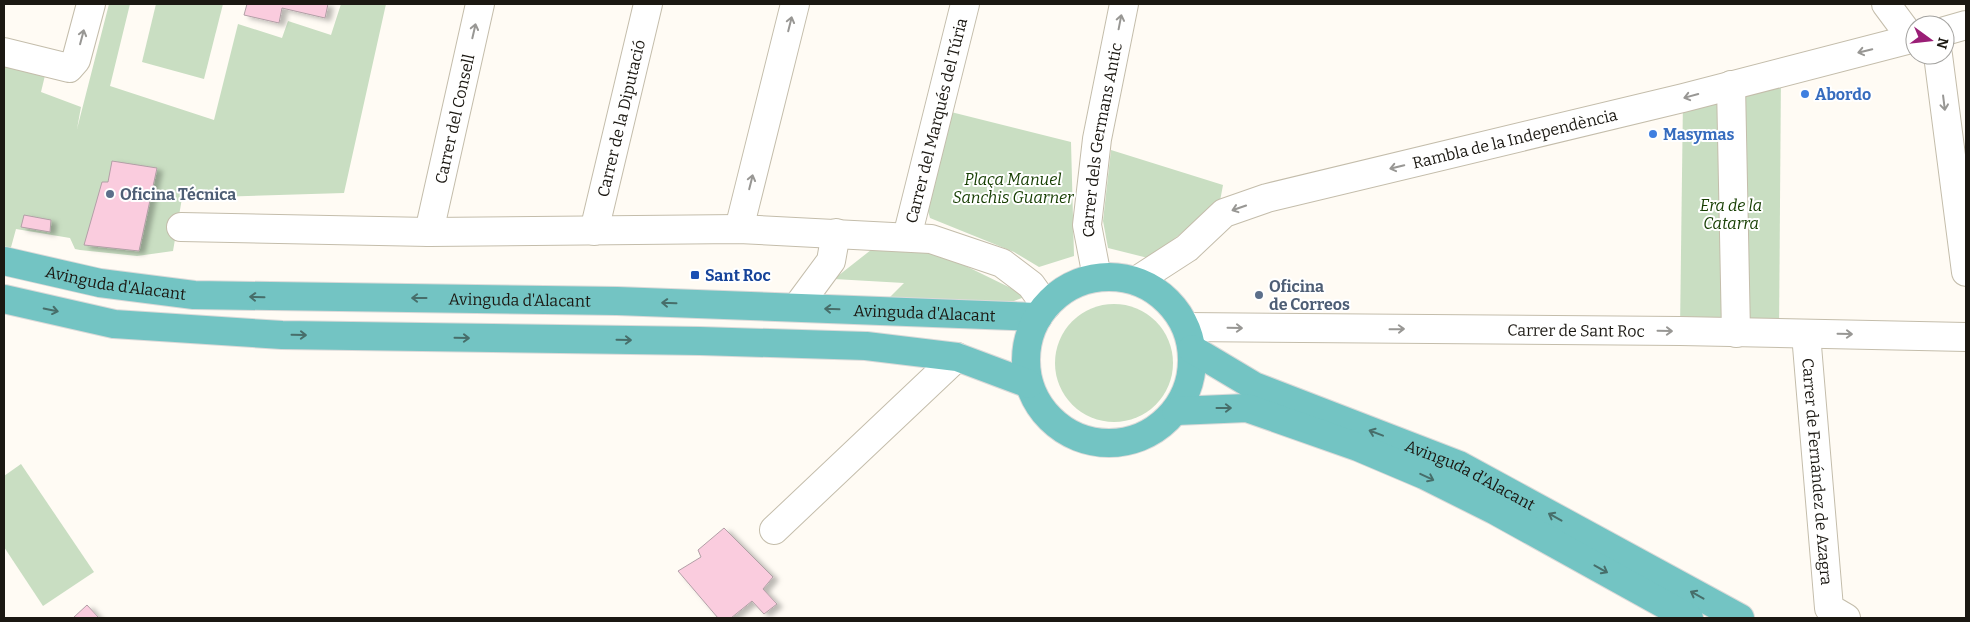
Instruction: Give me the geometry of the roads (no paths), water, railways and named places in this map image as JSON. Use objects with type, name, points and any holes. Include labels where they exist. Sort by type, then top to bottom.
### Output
[{"type":"main road","name":"Avinguda d'Alacant","points":[[4,261],[100,283],[194,296],[617,301],[1042,312]]},
{"type":"main road","points":[[1097,277],[1117,277],[1136,281],[1157,291],[1174,307],[1189,338],[1192,371],[1187,392],[1176,411],[1157,430],[1133,441],[1107,444],[1081,440],[1058,427],[1040,408],[1029,384],[1026,362],[1028,339],[1042,312],[1060,292],[1078,283],[1097,277]]},
{"type":"main road","points":[[4,299],[114,324],[282,335],[700,341],[856,346],[957,358],[1029,384]]},
{"type":"main road","name":"Avinguda d'Alacant","points":[[1189,338],[1254,386],[1459,465],[1740,618]]},
{"type":"main road","name":"Avinguda d'Alacant","points":[[1176,411],[1247,408],[1358,447],[1424,475],[1494,510],[1688,618]]},
{"type":"street","points":[[4,52],[69,68],[76,60],[90,4]]},
{"type":"street","name":"Carrer del Consell","points":[[429,232],[480,4]]},
{"type":"street","name":"Carrer de la Diputació","points":[[594,232],[648,4]]},
{"type":"street","points":[[740,229],[795,4]]},
{"type":"street","name":"Carrer del Marqués del Túria","points":[[907,237],[966,4]]},
{"type":"street","name":"Carrer dels Germans Antic","points":[[1097,277],[1087,225],[1097,139],[1124,4]]},
{"type":"street","points":[[1886,4],[1905,27]]},
{"type":"street","name":"Rambla de la Independència","points":[[1136,281],[1188,248],[1224,213],[1267,198],[1731,85],[1905,40]]},
{"type":"street","points":[[1940,65],[1960,169],[1966,272]]},
{"type":"street","points":[[1731,85],[1736,332]]},
{"type":"street","points":[[182,227],[429,232],[594,232],[740,229],[931,239],[1002,263],[1031,285],[1042,312]]},
{"type":"street","points":[[797,307],[831,261],[836,233]]},
{"type":"street","name":"Carrer de Sant Roc","points":[[1189,338],[1736,332],[1966,337]]},
{"type":"street","name":"Carrer de Fernández de Azagra","points":[[1806,334],[1838,613]]},
{"type":"street","points":[[774,530],[957,358]]},
{"type":"place","name":"Abordo","points":[[1805,94]]},
{"type":"place","name":"Masymas","points":[[1653,134]]},
{"type":"place","name":"Oficina Técnica","points":[[110,194]]},
{"type":"place","name":"Sant Roc","points":[[695,275]]},
{"type":"place","name":"Oficina de Correos","points":[[1259,295]]},
{"type":"park label","name":"Plaça Manuel Sanchis Guarner","points":[[1013,188]]},
{"type":"park label","name":"Era de la Catarra","points":[[1731,214]]}]
